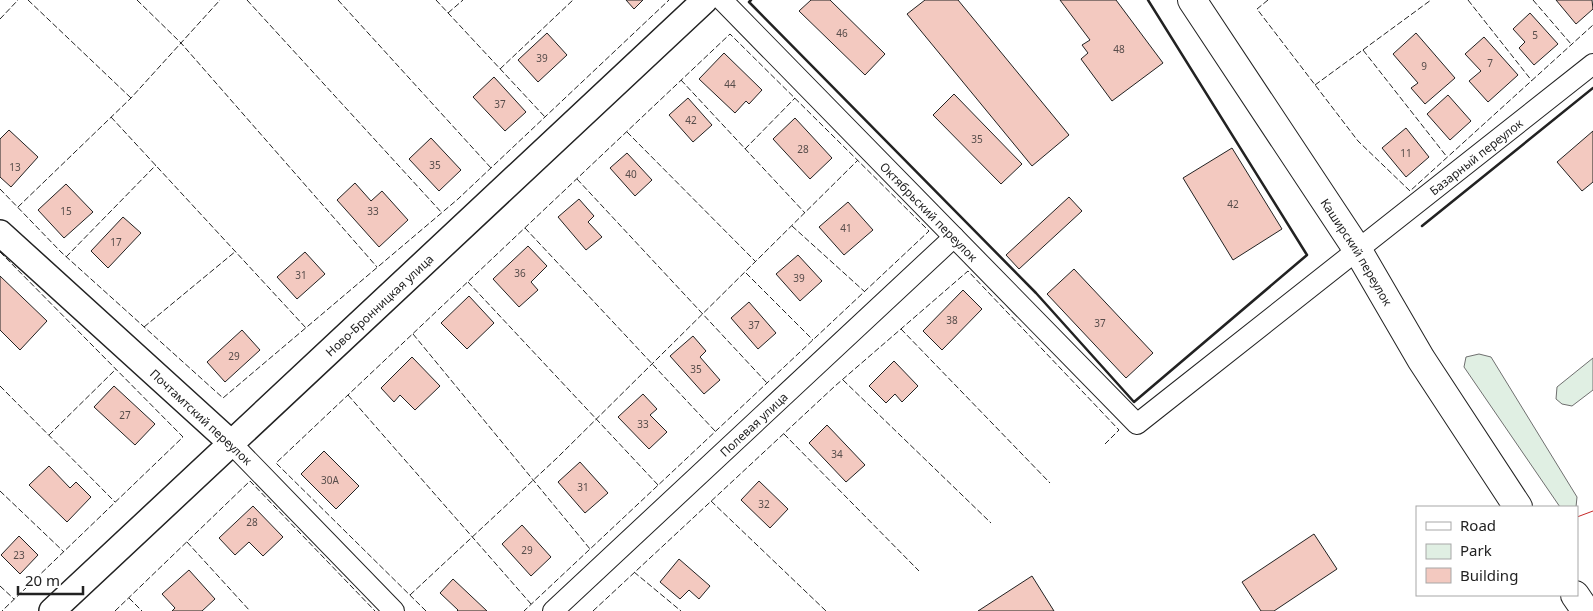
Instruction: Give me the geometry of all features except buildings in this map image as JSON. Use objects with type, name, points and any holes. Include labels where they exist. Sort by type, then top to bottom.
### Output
[{"type":"main road","name":"Каширский переулок","points":[[1192,0],[1357,249],[1421,359],[1517,506]]},
{"type":"main road","points":[[1576,596],[1586,611]]},
{"type":"street","name":"Ново-Бронницкая улица","points":[[52,611],[230,442],[705,0]]},
{"type":"street","name":"Октябрьский переулок","points":[[722,0],[1137,424]]},
{"type":"street","name":"Базарный переулок","points":[[1137,424],[1593,64]]},
{"type":"street","name":"Почтамтский переулок","points":[[0,233],[230,442],[394,611]]},
{"type":"street","name":"Полевая улица","points":[[553,611],[954,237]]},
{"type":"green space","points":[[1479,354],[1491,357],[1577,497],[1576,506],[1559,506],[1464,367],[1466,357]]},
{"type":"green space","points":[[1593,358],[1593,390],[1572,406],[1562,404],[1556,399],[1557,387]]},
{"type":"fence","points":[[0,19],[18,0]]},
{"type":"fence","points":[[28,0],[131,98]]},
{"type":"fence","points":[[137,0],[181,43],[377,267]]},
{"type":"fence","points":[[18,207],[131,98],[220,0]]},
{"type":"fence","points":[[247,0],[442,213]]},
{"type":"fence","points":[[338,0],[491,168]]},
{"type":"fence","points":[[436,0],[545,117]]},
{"type":"fence","points":[[448,13],[463,0]]},
{"type":"fence","points":[[500,69],[573,0]]},
{"type":"fence","points":[[0,189],[61,252],[223,398],[458,199],[669,0]]},
{"type":"fence","points":[[1268,0],[1257,9],[1358,141],[1410,191],[1593,25]]},
{"type":"fence","points":[[1315,85],[1431,0]]},
{"type":"fence","points":[[1468,0],[1532,81]]},
{"type":"fence","points":[[1533,0],[1571,44]]},
{"type":"fence","points":[[426,611],[276,463],[730,34],[929,231],[524,611]]},
{"type":"fence","points":[[1363,50],[1447,157]]},
{"type":"fence","points":[[681,80],[805,213]]},
{"type":"fence","points":[[745,149],[795,98]]},
{"type":"fence","points":[[111,117],[306,328]]},
{"type":"fence","points":[[627,132],[756,262]]},
{"type":"fence","points":[[410,595],[557,458],[858,160]]},
{"type":"fence","points":[[66,257],[156,165]]},
{"type":"fence","points":[[577,179],[767,383]]},
{"type":"fence","points":[[792,226],[865,292]]},
{"type":"fence","points":[[525,228],[715,431]]},
{"type":"fence","points":[[144,327],[236,251]]},
{"type":"fence","points":[[0,252],[183,437],[2,611]]},
{"type":"fence","points":[[593,611],[835,386],[968,271],[1119,430],[1105,444]]},
{"type":"fence","points":[[746,273],[813,340]]},
{"type":"fence","points":[[468,282],[658,485]]},
{"type":"fence","points":[[901,329],[1050,483]]},
{"type":"fence","points":[[413,334],[590,549]]},
{"type":"fence","points":[[49,435],[116,369]]},
{"type":"fence","points":[[843,380],[991,523]]},
{"type":"fence","points":[[0,386],[115,502]]},
{"type":"fence","points":[[348,395],[531,604]]},
{"type":"fence","points":[[784,434],[919,571]]},
{"type":"fence","points":[[115,611],[250,481],[375,611]]},
{"type":"fence","points":[[0,491],[64,552]]},
{"type":"fence","points":[[711,501],[826,611]]},
{"type":"fence","points":[[187,542],[250,611]]},
{"type":"fence","points":[[634,572],[681,611]]},
{"type":"fence","points":[[0,586],[14,599]]},
{"type":"fence","points":[[129,598],[142,611]]},
{"type":"wall","points":[[751,0],[749,2],[1036,293],[1134,402],[1307,255],[1148,0]]},
{"type":"wall","points":[[1422,226],[1593,88]]},
{"type":"power","points":[[1578,517],[1593,511]]}]
